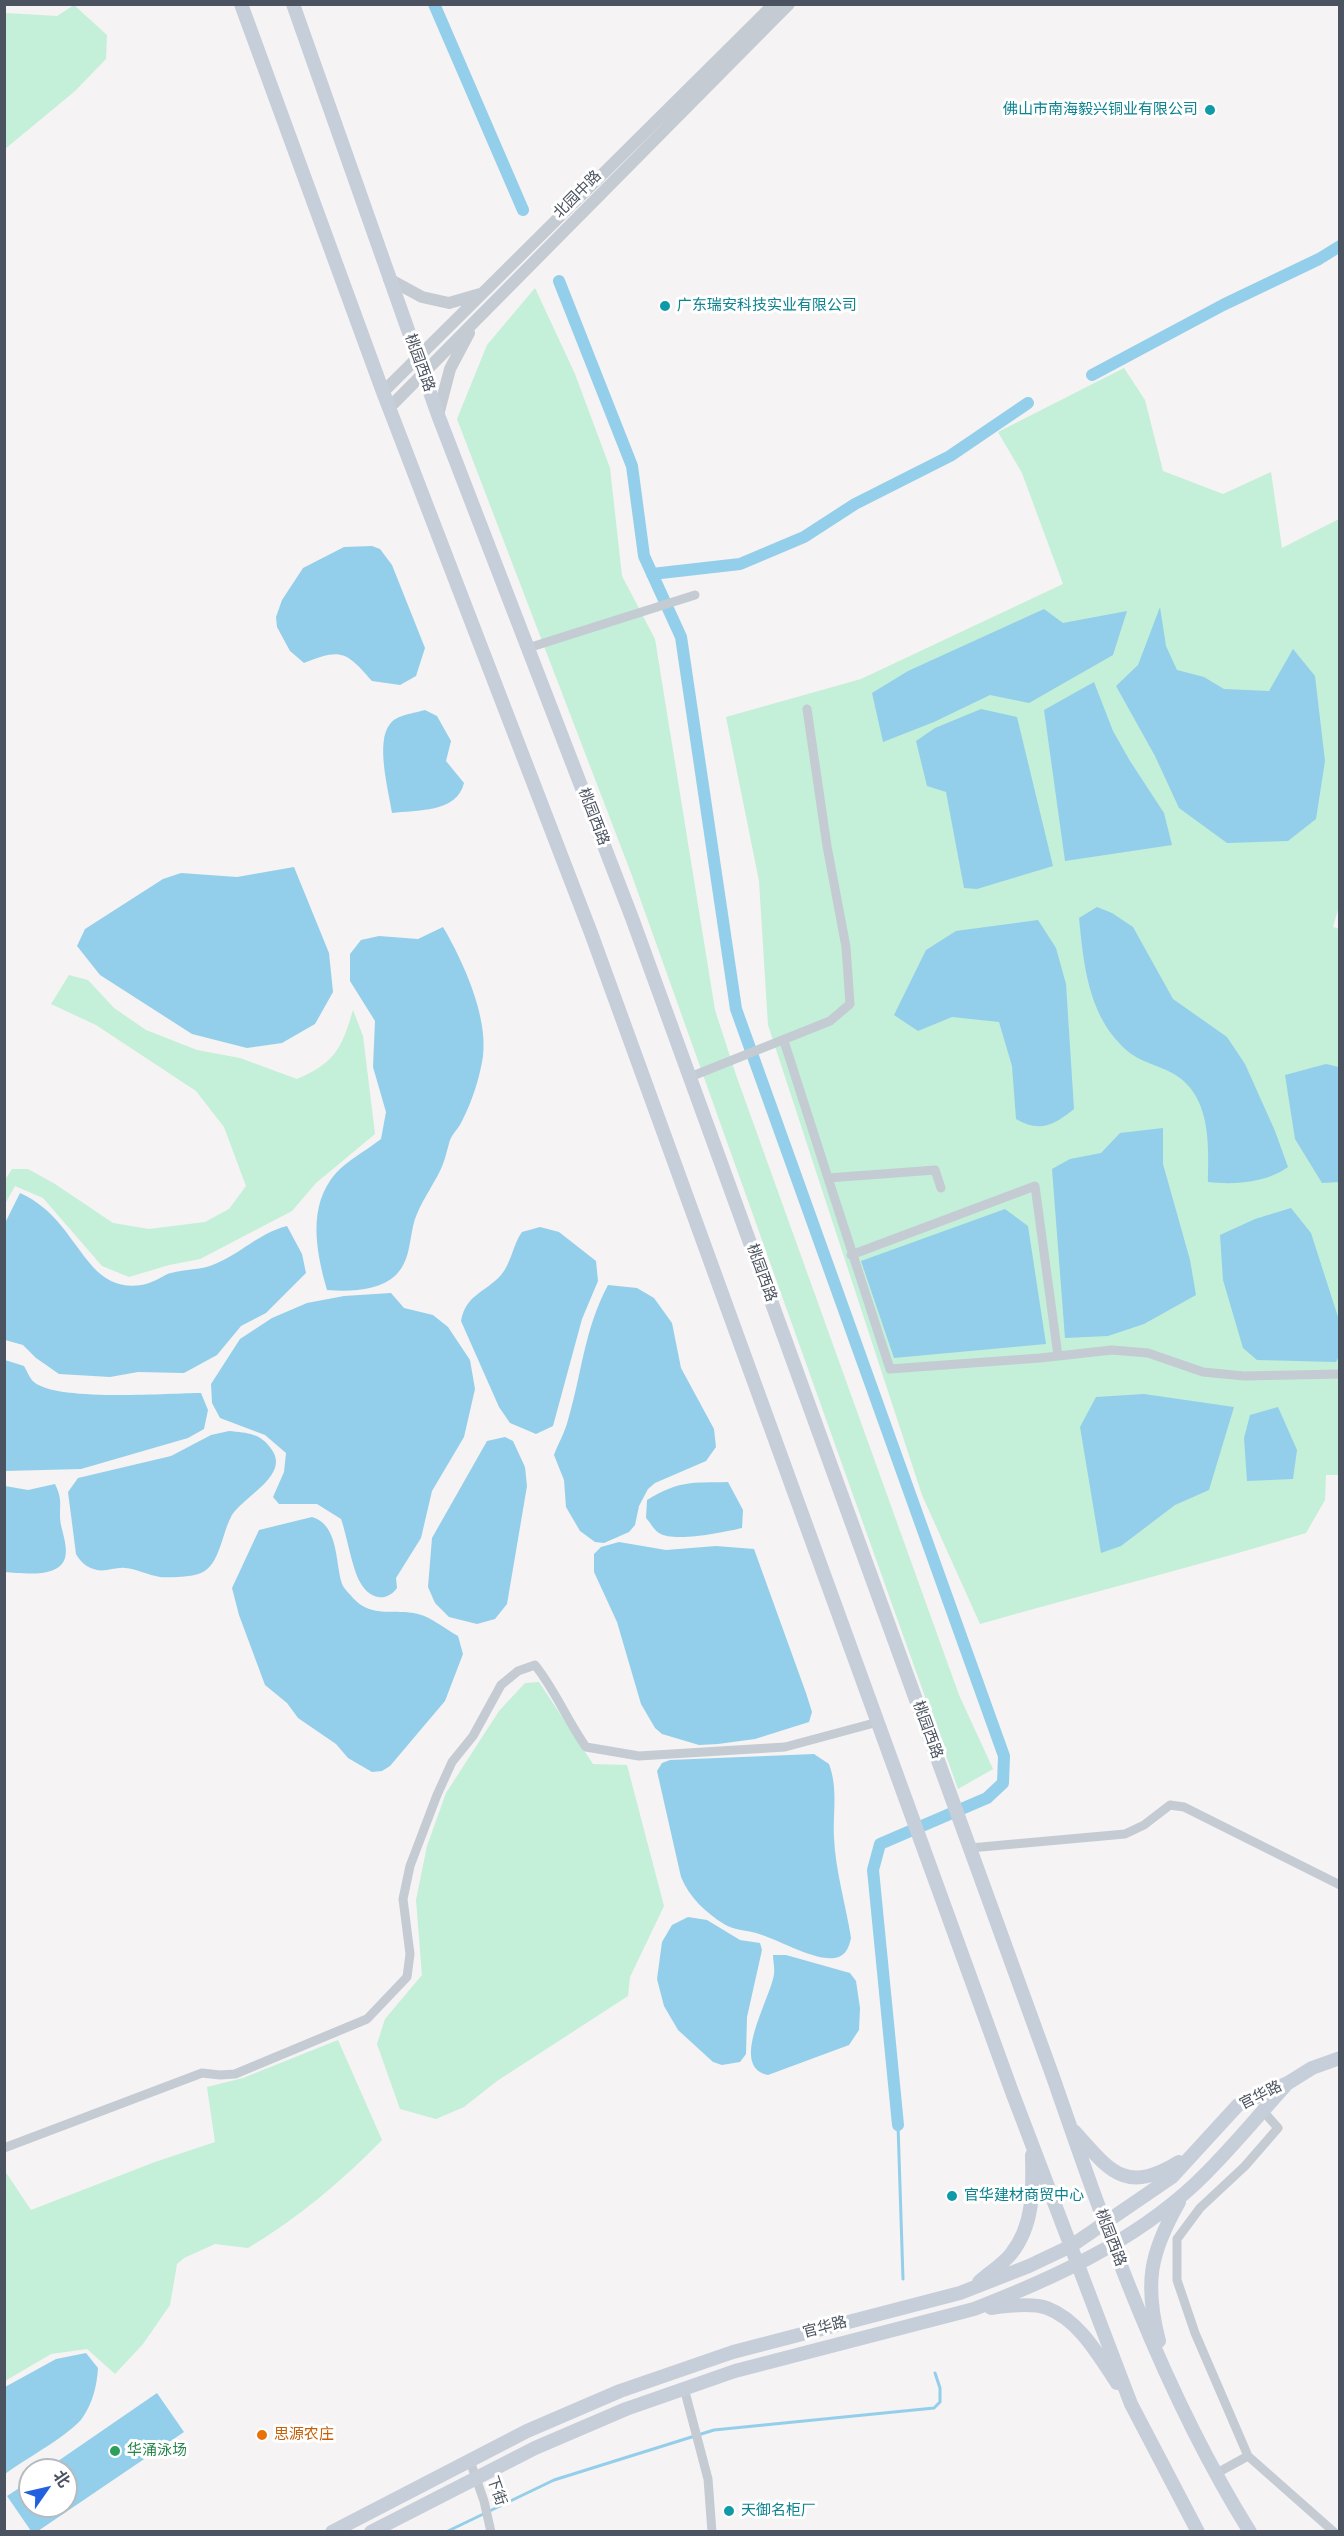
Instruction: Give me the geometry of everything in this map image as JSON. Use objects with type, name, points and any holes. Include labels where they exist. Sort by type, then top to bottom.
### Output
[{"type":"main road","points":[[241,4],[389,408],[591,933],[908,1806],[1031,2141],[1131,2404]]},
{"type":"main road","name":"桃园西路","points":[[293,4],[438,416],[632,918],[965,1834],[1104,2225],[1171,2386],[1216,2473],[1250,2532]]},
{"type":"main road","name":"官华路","points":[[332,2532],[527,2431],[620,2391],[733,2352],[971,2288],[1029,2266],[1071,2246],[1172,2178],[1238,2105],[1288,2083],[1312,2068],[1340,2058]]},
{"type":"main road","name":"官华路","points":[[371,2532],[565,2435],[626,2409],[758,2364],[974,2309],[1011,2295],[1078,2264],[1154,2218],[1184,2194],[1288,2083]]},
{"type":"main road","points":[[1070,2127],[1113,2172],[1142,2180],[1164,2171],[1196,2152]]},
{"type":"main road","points":[[971,2288],[1011,2254],[1028,2222],[1034,2197],[1031,2141]]},
{"type":"main road","points":[[1171,2386],[1150,2307],[1152,2271],[1162,2233],[1184,2194]]},
{"type":"main road","points":[[974,2309],[1011,2306],[1047,2308],[1072,2324],[1092,2346],[1131,2404],[1198,2532]]},
{"type":"street","name":"北园中路","points":[[383,392],[774,4]]},
{"type":"street","name":"北园中路","points":[[389,408],[789,4]]},
{"type":"street","points":[[389,279],[422,297],[448,303],[481,294]]},
{"type":"street","points":[[438,416],[450,369],[475,321]]},
{"type":"street","points":[[528,648],[695,595]]},
{"type":"street","points":[[690,1077],[830,1021],[850,1004],[846,947],[827,846],[807,709]]},
{"type":"street","points":[[784,1041],[851,1255],[890,1369],[1112,1350],[1148,1353],[1203,1372],[1244,1376],[1340,1374]]},
{"type":"street","points":[[828,1178],[935,1170],[941,1188]]},
{"type":"street","points":[[851,1255],[1035,1186],[1058,1356]]},
{"type":"street","points":[[4,2148],[202,2073],[235,2074],[368,2019],[407,1977],[410,1954],[403,1899],[410,1866],[437,1796],[452,1762],[473,1736],[501,1685],[518,1671],[535,1665],[546,1679],[569,1724],[586,1747],[639,1756],[785,1747],[878,1722]]},
{"type":"street","points":[[970,1848],[1125,1834],[1144,1825],[1170,1805],[1184,1807],[1340,1885]]},
{"type":"street","points":[[1263,2111],[1278,2128],[1245,2166],[1200,2208],[1177,2239],[1177,2280],[1195,2333],[1248,2456],[1334,2532]]},
{"type":"street","points":[[684,2388],[708,2479],[712,2532]]},
{"type":"street","points":[[1216,2473],[1248,2456]]},
{"type":"street","name":"下街","points":[[470,2461],[484,2500],[491,2532]]},
{"type":"green space","points":[[74,5],[107,35],[106,59],[75,91],[5,149],[5,13],[57,16]]},
{"type":"green space","points":[[535,288],[575,374],[610,468],[622,576],[655,639],[715,1010],[736,1075],[959,1695],[993,1769],[958,1789],[631,873],[457,419],[487,345]]},
{"type":"green space","points":[[1124,368],[1145,400],[1163,471],[1223,494],[1271,472],[1282,548],[1339,519],[1340,903],[1333,927],[1340,929],[1340,1475],[1326,1475],[1325,1500],[1306,1533],[980,1624],[922,1495],[768,1025],[759,881],[726,717],[861,679],[1063,584],[1022,473],[998,432]]},
{"type":"green space","points":[[69,975],[88,980],[114,1008],[146,1030],[197,1050],[240,1058],[297,1079],[320,1067],[335,1053],[345,1035],[353,1010],[363,1036],[375,1134],[316,1183],[292,1211],[200,1259],[169,1265],[129,1277],[102,1266],[43,1198],[15,1186],[5,1204],[5,1180],[12,1169],[28,1169],[55,1184],[113,1223],[149,1229],[205,1222],[229,1209],[246,1186],[224,1127],[196,1091],[96,1025],[51,1004]]},
{"type":"green space","points":[[539,1682],[593,1764],[627,1765],[664,1906],[630,1977],[628,1996],[497,2081],[464,2107],[436,2119],[400,2109],[377,2044],[385,2019],[422,1975],[416,1900],[427,1846],[446,1793],[499,1711],[525,1683]]},
{"type":"green space","points":[[338,2040],[382,2140],[319,2198],[248,2248],[215,2244],[184,2258],[177,2264],[170,2305],[143,2344],[115,2374],[87,2349],[51,2354],[5,2381],[5,2171],[31,2210],[155,2162],[215,2142],[207,2087],[243,2078]]},
{"type":"water","points":[[372,546],[380,549],[392,565],[425,648],[416,676],[400,685],[372,681],[356,663],[342,655],[327,655],[304,663],[290,651],[277,627],[276,617],[282,600],[303,568],[344,547]]},
{"type":"water","points":[[1160,607],[1166,646],[1177,670],[1204,677],[1224,689],[1269,691],[1293,649],[1315,676],[1325,761],[1316,819],[1288,841],[1227,843],[1179,808],[1155,756],[1116,686],[1138,665]]},
{"type":"water","points":[[1044,609],[1063,623],[1127,611],[1113,655],[1029,703],[990,695],[934,722],[883,742],[872,693],[908,671]]},
{"type":"water","points":[[1094,682],[1113,731],[1164,813],[1172,845],[1065,861],[1044,710]]},
{"type":"water","points":[[981,709],[1017,717],[1053,866],[977,889],[964,888],[946,792],[927,786],[916,741],[935,728]]},
{"type":"water","points":[[425,710],[437,716],[451,741],[446,761],[464,783],[460,793],[444,805],[392,813],[383,755],[386,732],[397,718]]},
{"type":"water","points":[[294,867],[329,953],[333,992],[315,1024],[282,1043],[247,1048],[192,1034],[100,975],[77,946],[85,929],[163,879],[181,873],[237,877]]},
{"type":"water","points":[[1097,907],[1112,913],[1133,927],[1173,999],[1227,1037],[1245,1064],[1275,1131],[1288,1167],[1260,1180],[1208,1182],[1207,1134],[1199,1103],[1192,1090],[1181,1079],[1137,1058],[1126,1049],[1113,1036],[1097,1009],[1088,980],[1079,918]]},
{"type":"water","points":[[1038,920],[1056,948],[1066,984],[1074,1109],[1053,1123],[1032,1126],[1016,1119],[1012,1066],[999,1022],[952,1017],[918,1031],[894,1015],[926,950],[956,931]]},
{"type":"water","points":[[443,927],[466,972],[482,1024],[483,1056],[475,1089],[461,1124],[450,1140],[440,1171],[417,1213],[407,1256],[401,1269],[389,1280],[372,1287],[345,1291],[327,1290],[317,1245],[316,1229],[321,1200],[336,1173],[381,1139],[386,1112],[373,1067],[375,1021],[350,981],[350,954],[361,940],[379,936],[418,939]]},
{"type":"water","points":[[1326,1064],[1339,1067],[1340,1182],[1322,1183],[1295,1139],[1285,1075]]},
{"type":"water","points":[[1163,1128],[1163,1164],[1190,1260],[1196,1295],[1144,1324],[1108,1336],[1065,1338],[1052,1169],[1070,1159],[1101,1153],[1120,1133]]},
{"type":"water","points":[[20,1193],[53,1216],[93,1267],[113,1282],[137,1286],[169,1274],[210,1266],[225,1260],[276,1229],[287,1226],[302,1254],[306,1273],[266,1313],[241,1326],[217,1355],[184,1373],[138,1372],[110,1377],[59,1374],[36,1358],[23,1345],[5,1340],[5,1223]]},
{"type":"water","points":[[1291,1208],[1311,1233],[1339,1320],[1339,1356],[1336,1362],[1257,1360],[1243,1348],[1223,1280],[1220,1235],[1255,1219]]},
{"type":"water","points":[[1005,1209],[1028,1226],[1046,1344],[894,1358],[861,1261]]},
{"type":"water","points":[[540,1227],[559,1232],[596,1261],[598,1281],[582,1319],[553,1426],[536,1434],[510,1423],[499,1407],[461,1321],[463,1312],[472,1299],[501,1275],[522,1232]]},
{"type":"water","points":[[608,1285],[637,1288],[654,1298],[672,1323],[681,1368],[714,1429],[716,1447],[706,1461],[655,1483],[648,1489],[639,1506],[635,1525],[629,1532],[604,1543],[595,1542],[580,1531],[566,1507],[564,1480],[554,1455],[567,1424],[594,1318]]},
{"type":"water","points":[[391,1293],[404,1308],[433,1315],[448,1327],[470,1360],[475,1389],[464,1437],[432,1491],[421,1538],[396,1578],[397,1588],[388,1596],[378,1597],[364,1588],[357,1576],[341,1519],[317,1504],[279,1504],[273,1497],[284,1472],[286,1453],[265,1435],[220,1418],[212,1403],[211,1384],[240,1339],[272,1318],[307,1303],[344,1296]]},
{"type":"water","points":[[5,1360],[24,1366],[34,1382],[46,1388],[65,1392],[114,1395],[201,1393],[208,1410],[204,1429],[188,1438],[81,1469],[5,1471]]},
{"type":"water","points":[[1144,1394],[1234,1407],[1209,1490],[1175,1505],[1121,1546],[1101,1553],[1080,1427],[1096,1397]]},
{"type":"water","points":[[1278,1407],[1297,1450],[1293,1479],[1247,1481],[1244,1438],[1250,1415]]},
{"type":"water","points":[[229,1431],[248,1433],[268,1444],[276,1460],[275,1469],[262,1486],[231,1517],[216,1556],[207,1569],[192,1575],[160,1577],[125,1568],[97,1570],[80,1560],[76,1554],[68,1492],[78,1478],[171,1456],[211,1435]]},
{"type":"water","points":[[505,1437],[513,1441],[525,1467],[527,1486],[507,1604],[495,1619],[477,1624],[449,1617],[435,1603],[428,1587],[432,1538],[487,1441]]},
{"type":"water","points":[[728,1482],[743,1510],[742,1528],[700,1536],[666,1536],[655,1530],[646,1518],[647,1500],[668,1489],[686,1484]]},
{"type":"water","points":[[55,1484],[59,1495],[65,1558],[61,1565],[48,1572],[29,1574],[5,1572],[5,1486],[28,1490]]},
{"type":"water","points":[[312,1517],[321,1521],[332,1536],[342,1584],[353,1598],[368,1609],[384,1612],[409,1612],[428,1618],[458,1636],[463,1654],[445,1701],[390,1766],[382,1771],[372,1772],[348,1758],[336,1744],[298,1718],[287,1703],[265,1685],[239,1615],[232,1588],[259,1530]]},
{"type":"water","points":[[619,1542],[666,1550],[716,1546],[754,1549],[806,1693],[812,1712],[809,1722],[755,1739],[699,1745],[662,1734],[655,1728],[641,1704],[617,1622],[594,1572],[594,1554],[601,1547]]},
{"type":"water","points":[[814,1754],[829,1764],[832,1773],[835,1849],[851,1938],[844,1953],[835,1958],[816,1956],[765,1936],[731,1928],[717,1920],[699,1904],[681,1877],[657,1771],[662,1763],[670,1760]]},
{"type":"water","points":[[688,1917],[707,1920],[740,1940],[760,1943],[762,1950],[747,2017],[746,2054],[740,2062],[722,2065],[713,2062],[678,2030],[664,2006],[657,1979],[662,1942],[672,1925]]},
{"type":"water","points":[[773,1955],[786,1955],[850,1973],[856,1981],[860,2008],[859,2030],[849,2045],[768,2075],[757,2069],[752,2059],[752,2046],[755,2030],[774,1974]]},
{"type":"water","points":[[86,2353],[98,2368],[97,2381],[89,2405],[83,2417],[69,2431],[29,2458],[18,2458],[18,2465],[5,2474],[5,2387],[56,2359]]},
{"type":"water","name":"华涌泳场","points":[[157,2393],[184,2432],[78,2504],[78,2458],[62,2458]]},
{"type":"water","name":"华涌泳场","points":[[18,2489],[18,2512],[7,2496]]},
{"type":"water","name":"华涌泳场","points":[[22,2518],[57,2518],[38,2531],[31,2531]]},
{"type":"waterway","points":[[434,4],[523,210]]},
{"type":"waterway","points":[[1092,375],[1223,305],[1319,259],[1340,246]]},
{"type":"waterway","points":[[559,281],[632,466],[644,556],[681,637],[736,1009],[1004,1756],[1003,1783],[987,1798],[880,1844],[873,1870],[898,2125]]},
{"type":"waterway","points":[[652,574],[740,564],[804,537],[855,504],[950,456],[1028,403]]},
{"type":"waterway","points":[[898,2125],[903,2279]]},
{"type":"waterway","points":[[446,2532],[554,2480],[714,2430],[934,2408],[940,2402],[940,2388],[935,2373]]},
{"type":"place","name":"佛山市南海毅兴铜业有限公司","points":[[1210,110]]},
{"type":"place","name":"广东瑞安科技实业有限公司","points":[[665,306]]},
{"type":"place","name":"官华建材商贸中心","points":[[952,2196]]},
{"type":"place","name":"思源农庄","points":[[262,2435]]},
{"type":"place","name":"华涌泳场","points":[[115,2451]]},
{"type":"place","name":"天御名柜厂","points":[[729,2511]]}]
